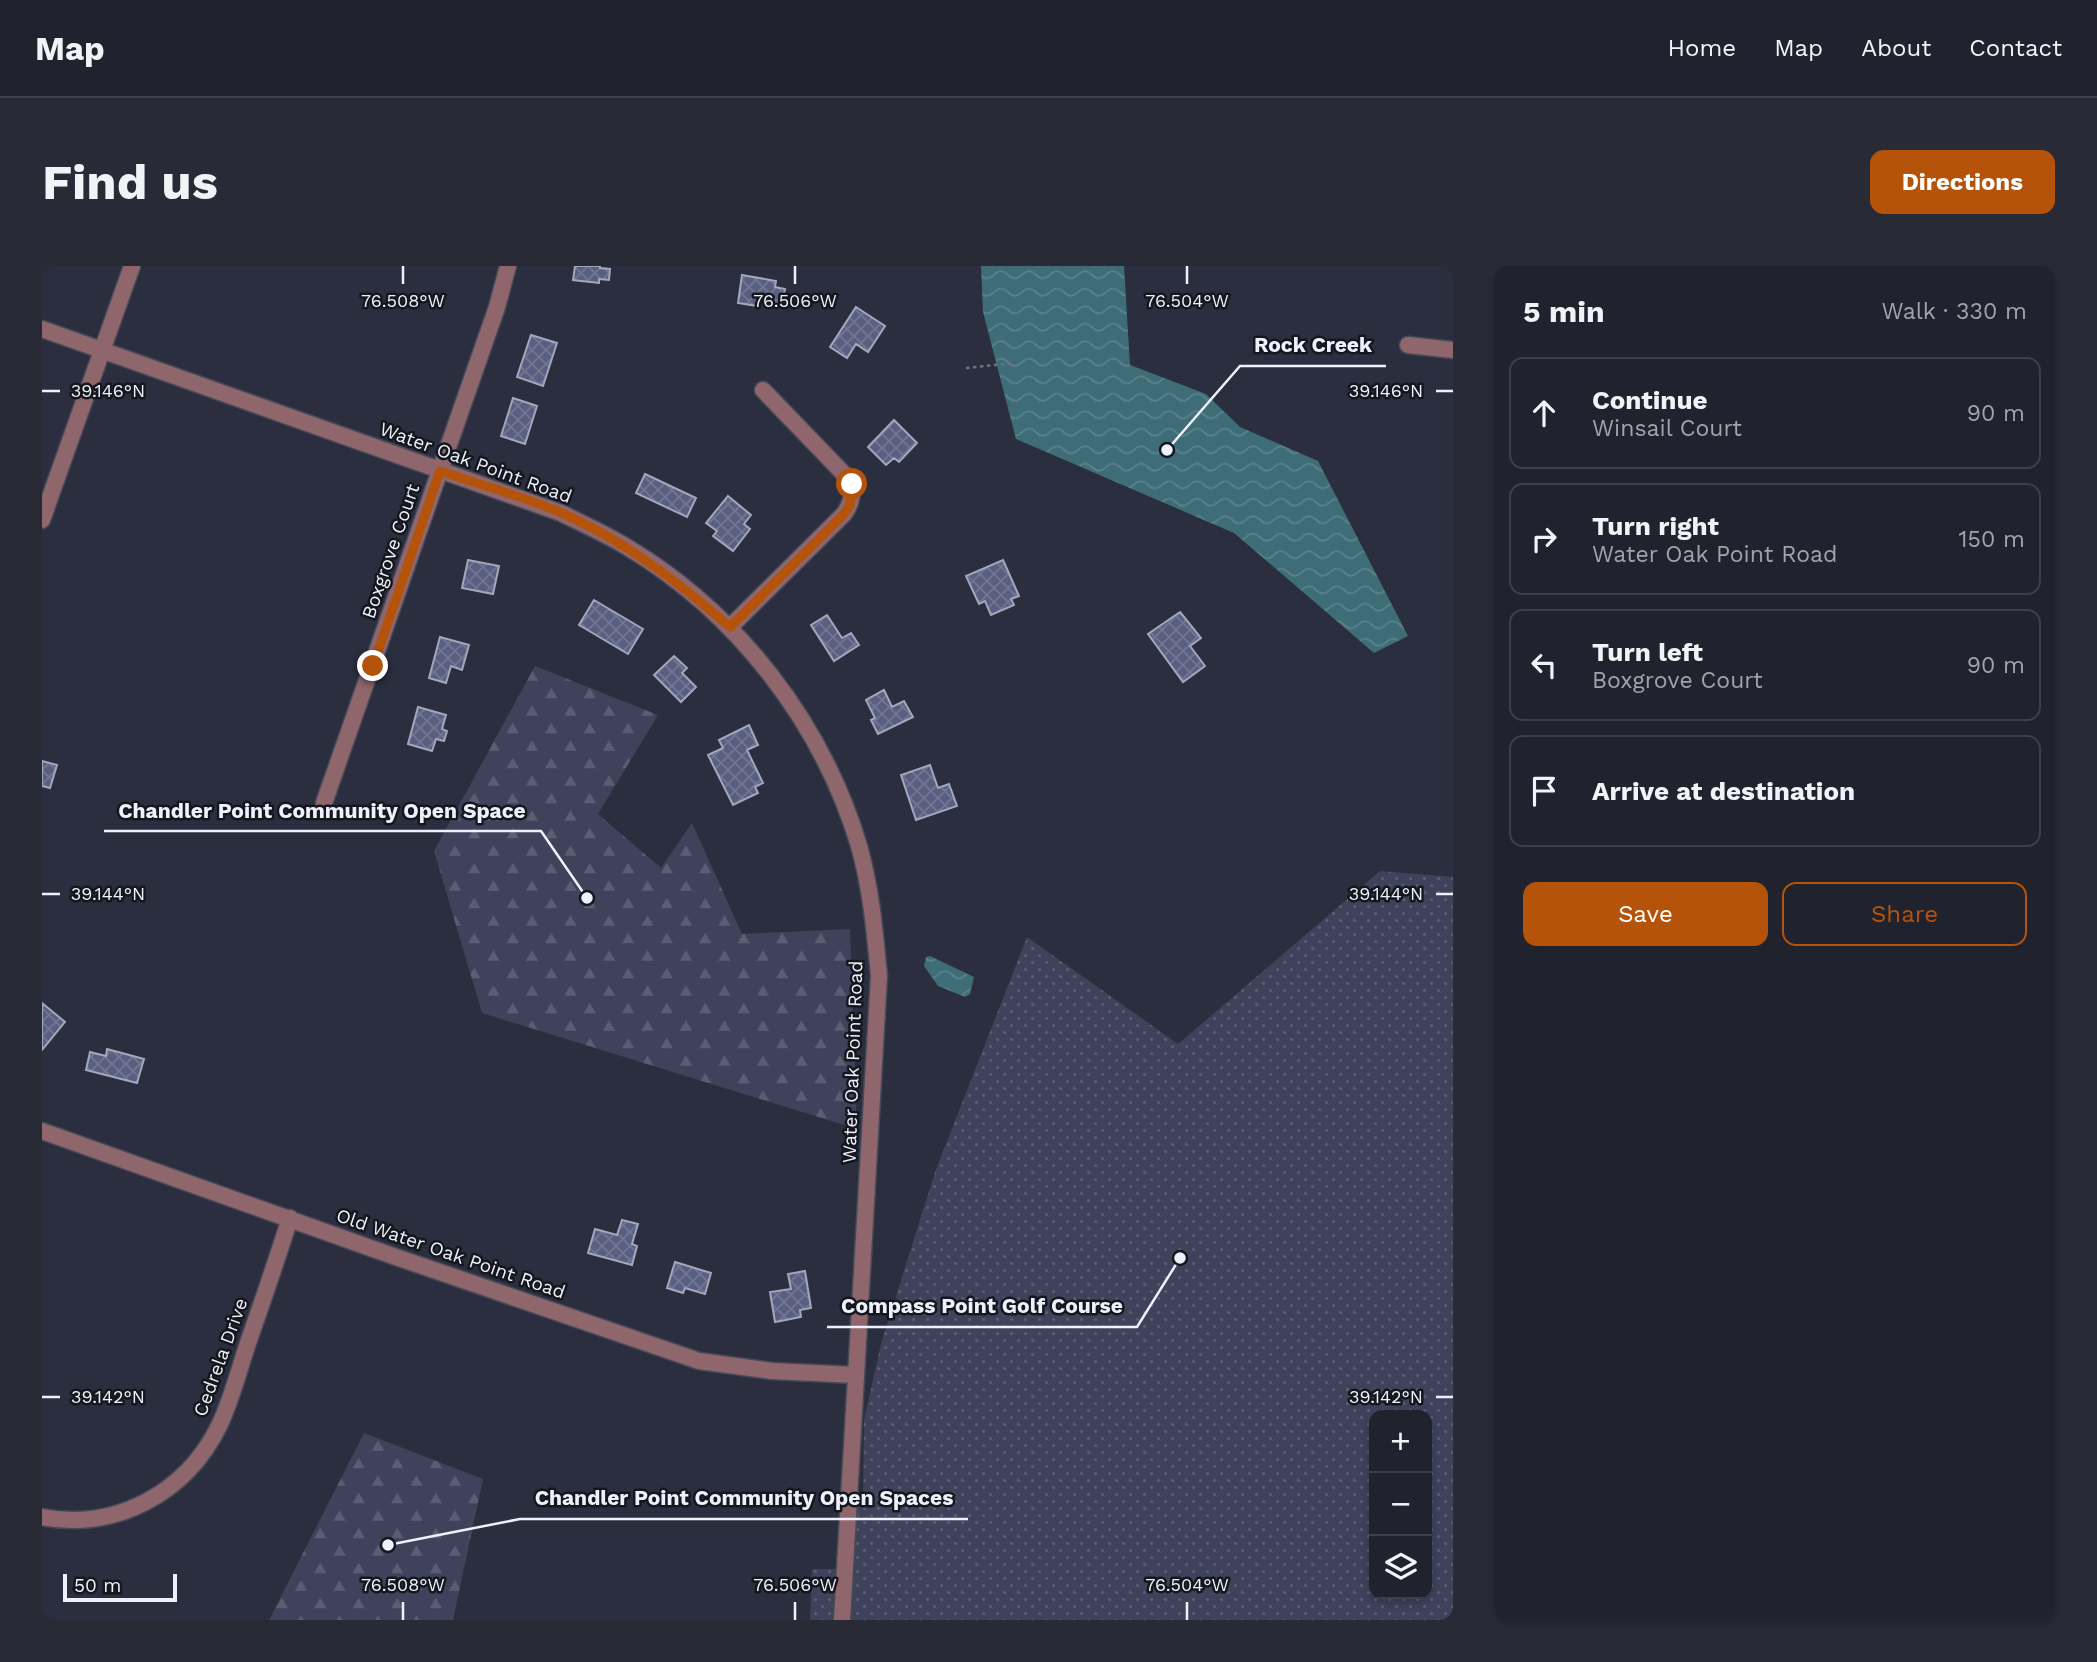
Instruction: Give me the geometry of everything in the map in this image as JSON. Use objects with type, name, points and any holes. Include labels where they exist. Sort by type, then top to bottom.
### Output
[{"type":"street","points":[[42,520],[48,482],[102,352],[132,266]]},
{"type":"street","name":"Boxgrove Court","points":[[324,803],[497,307],[508,266]]},
{"type":"street","name":"Water Oak Point Road","points":[[42,329],[561,513],[627,547],[681,585],[730,627],[780,687],[797,713],[829,771],[859,847],[873,918],[879,976],[842,1620]]},
{"type":"street","points":[[1408,345],[1453,350]]},
{"type":"street","points":[[730,627],[844,514],[853,496],[852,484],[846,476],[763,390]]},
{"type":"street","name":"Old Water Oak Point Road","points":[[42,1131],[404,1260],[699,1361],[772,1371],[856,1375]]},
{"type":"street","name":"Cedrela Drive","points":[[42,1517],[88,1520],[130,1510],[168,1489],[203,1453],[226,1409],[290,1219]]},
{"type":"path","points":[[966,368],[1014,363]]},
{"type":"green space","points":[[535,666],[658,715],[598,814],[661,868],[692,823],[742,934],[850,929],[857,1129],[482,1013],[434,851]]},
{"type":"green space","points":[[1380,871],[1453,877],[1453,1620],[810,1620],[812,1569],[844,1569],[850,1497],[863,1500],[864,1420],[881,1344],[935,1172],[1027,937],[1178,1044]]},
{"type":"green space","points":[[364,1433],[483,1479],[453,1620],[269,1620]]},
{"type":"water","points":[[981,266],[1124,266],[1130,365],[1206,394],[1240,427],[1318,461],[1408,636],[1374,653],[1234,533],[1016,439],[983,312]]},
{"type":"water","points":[[930,956],[974,977],[970,994],[965,997],[938,986],[924,966],[926,957]]},
{"type":"building","points":[[575,266],[600,266],[610,269],[609,280],[599,279],[599,283],[573,280]]},
{"type":"building","points":[[742,275],[776,281],[775,287],[785,289],[782,304],[758,300],[757,306],[738,303]]},
{"type":"building","points":[[856,307],[885,326],[868,352],[856,344],[847,358],[830,347]]},
{"type":"building","points":[[531,335],[557,343],[543,386],[517,377]]},
{"type":"building","points":[[513,398],[537,406],[525,444],[501,436]]},
{"type":"building","points":[[894,420],[917,443],[899,462],[894,458],[886,465],[868,447]]},
{"type":"building","points":[[645,474],[696,498],[687,517],[636,493]]},
{"type":"building","points":[[728,496],[751,515],[744,524],[750,529],[733,551],[713,536],[717,531],[706,523]]},
{"type":"building","points":[[468,560],[499,566],[493,594],[462,588]]},
{"type":"building","points":[[1003,560],[1019,596],[1011,599],[1014,605],[991,615],[985,601],[979,604],[966,576]]},
{"type":"building","points":[[594,600],[643,629],[628,654],[579,625]]},
{"type":"building","points":[[1180,612],[1201,638],[1190,646],[1205,666],[1183,682],[1148,634]]},
{"type":"building","points":[[827,615],[842,638],[851,633],[859,645],[834,661],[811,625]]},
{"type":"building","points":[[440,637],[469,645],[462,670],[451,666],[446,683],[429,678]]},
{"type":"building","points":[[674,656],[687,668],[682,673],[696,687],[681,702],[654,675]]},
{"type":"building","points":[[884,690],[892,707],[904,701],[913,717],[878,734],[871,720],[875,718],[866,700]]},
{"type":"building","points":[[418,707],[446,715],[442,729],[447,731],[444,741],[436,739],[432,751],[408,744]]},
{"type":"building","points":[[749,725],[758,745],[747,750],[763,783],[755,787],[758,793],[733,805],[708,755],[723,748],[719,740]]},
{"type":"building","points":[[42,761],[57,765],[50,788],[42,786]]},
{"type":"building","points":[[930,765],[938,788],[949,784],[957,806],[916,820],[901,775]]},
{"type":"building","points":[[42,1003],[65,1022],[42,1050]]},
{"type":"building","points":[[107,1049],[144,1059],[137,1083],[86,1070],[90,1052],[106,1056]]},
{"type":"building","points":[[622,1220],[638,1224],[632,1244],[637,1246],[632,1265],[588,1253],[595,1229],[617,1235]]},
{"type":"building","points":[[675,1262],[711,1273],[705,1294],[685,1288],[683,1293],[667,1288]]},
{"type":"building","points":[[805,1271],[811,1308],[800,1310],[801,1317],[775,1322],[770,1292],[791,1289],[788,1274]]},
{"type":"place","name":"Rock Creek","points":[[1167,450]]},
{"type":"place","name":"Chandler Point Community Open Space","points":[[587,898]]},
{"type":"place","name":"Compass Point Golf Course","points":[[1180,1258]]},
{"type":"place","name":"Chandler Point Community Open Spaces","points":[[388,1545]]},
{"type":"route","points":[[373,666],[440,471],[561,513],[627,547],[681,585],[730,627],[844,514],[853,496],[852,484]]}]
